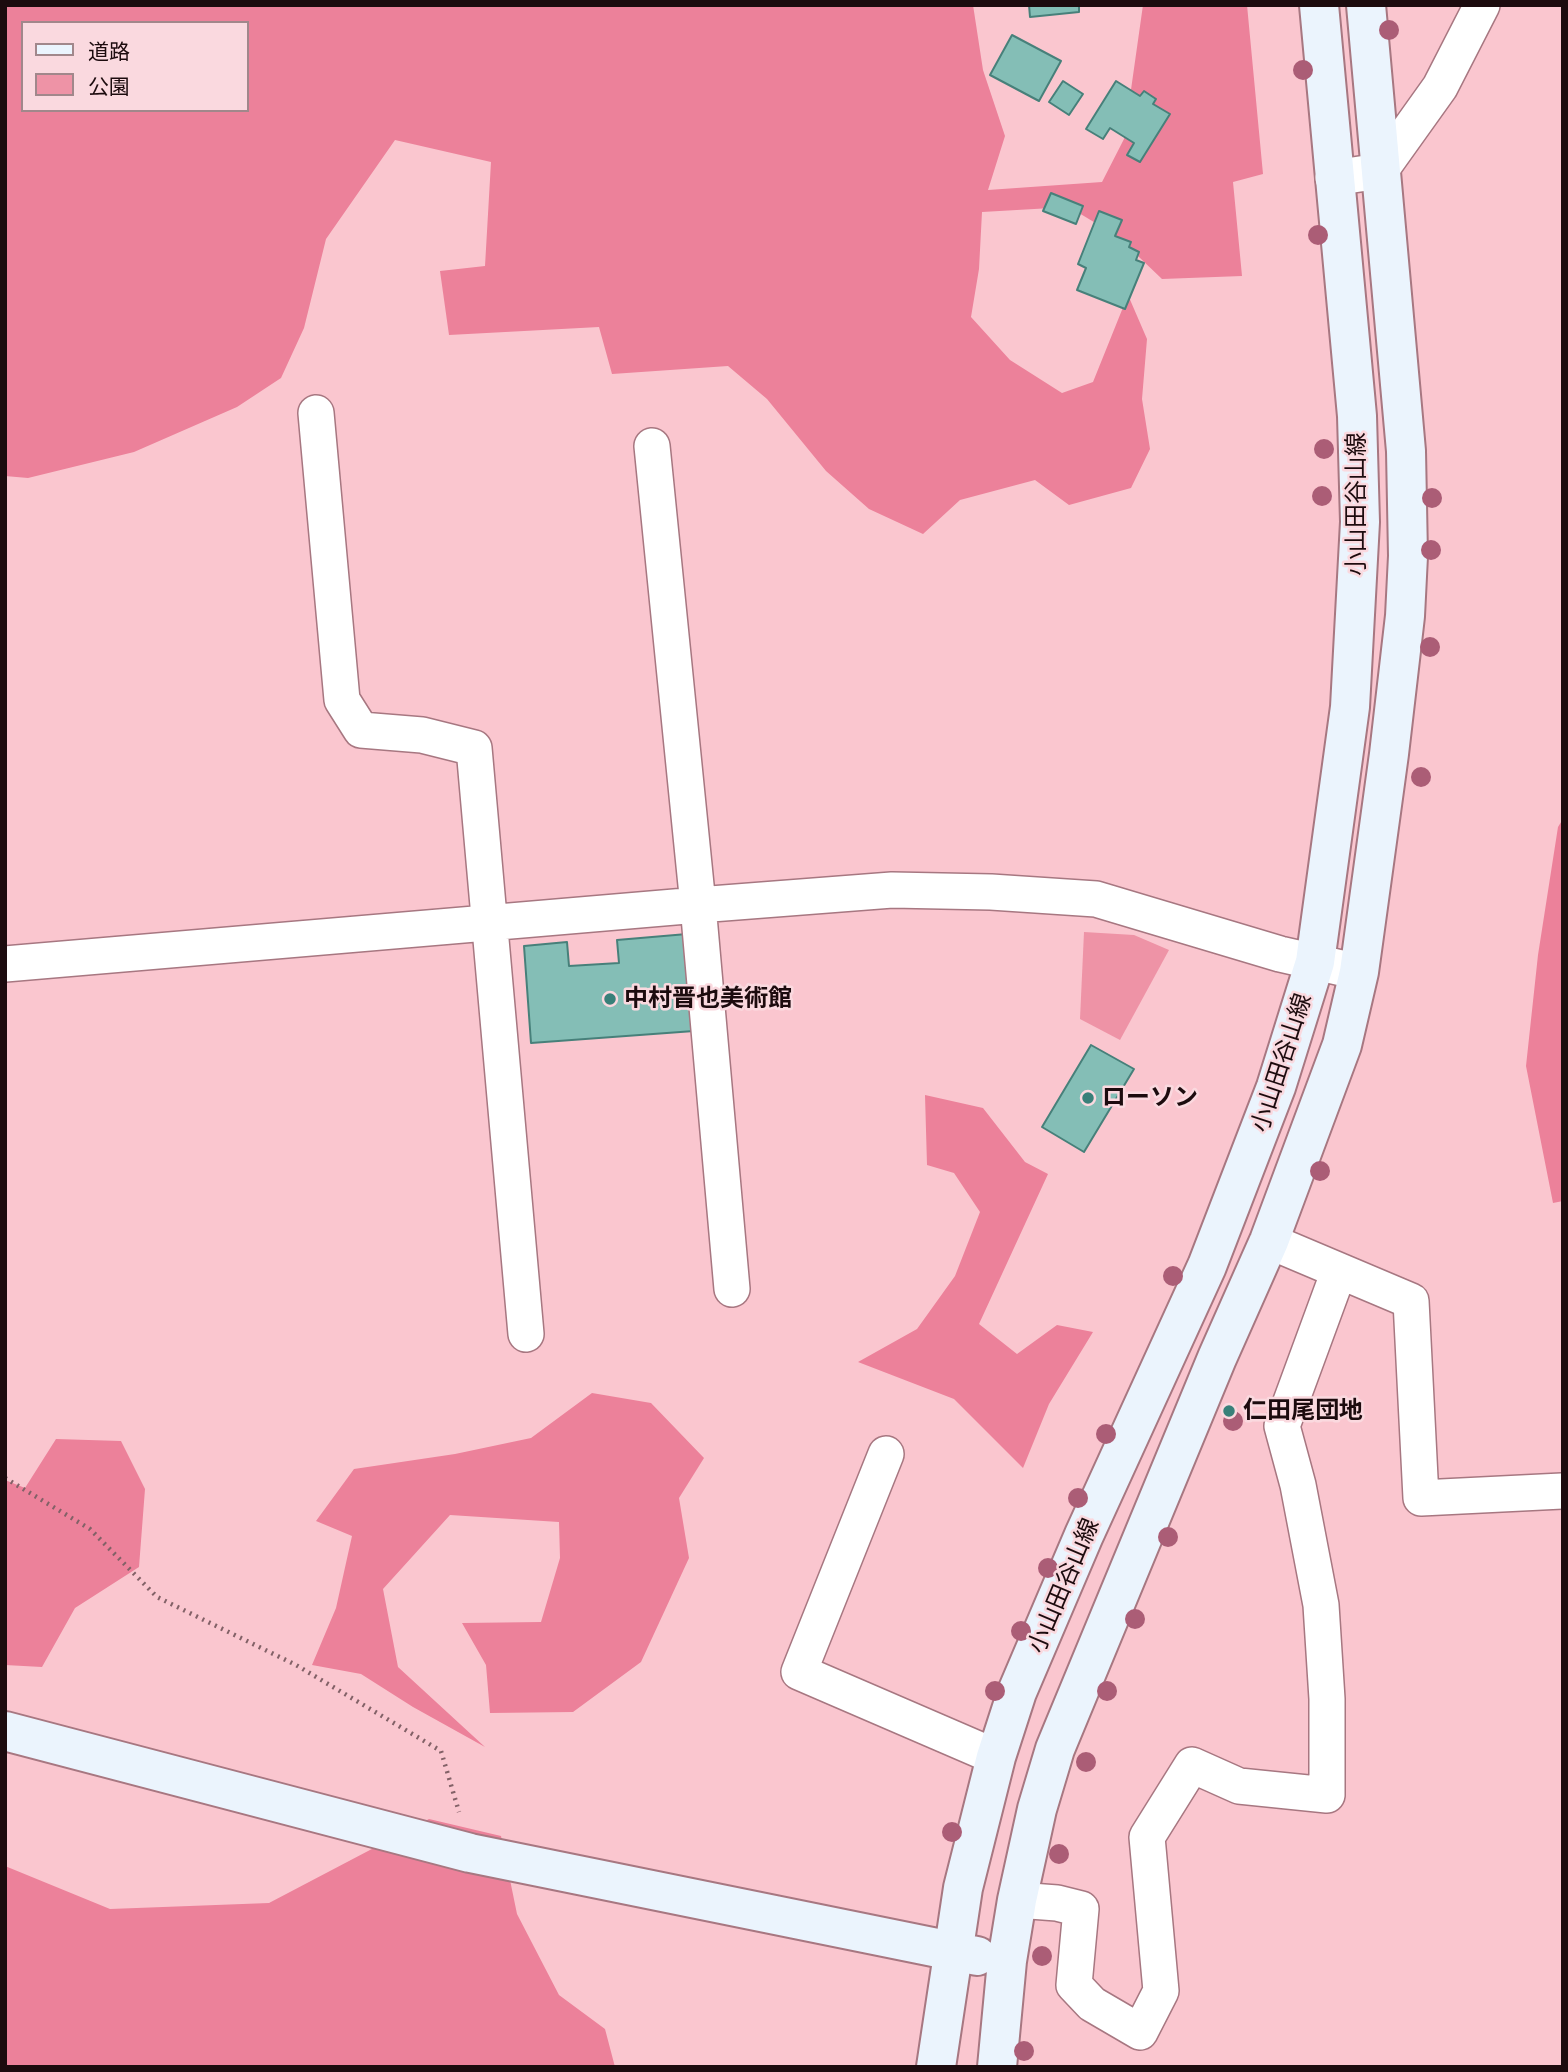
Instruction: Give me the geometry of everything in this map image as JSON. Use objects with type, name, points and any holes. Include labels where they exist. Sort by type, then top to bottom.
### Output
[{"type":"main road","name":"小山田谷山線","points":[[936,2067],[963,1888],[996,1757],[1017,1692],[1084,1535],[1207,1266],[1276,1087],[1315,962],[1350,707],[1360,522],[1357,416],[1319,5]]},
{"type":"main road","name":"小山田谷山線","points":[[997,2067],[1007,1961],[1017,1900],[1037,1809],[1055,1749],[1212,1370],[1269,1241],[1342,1045],[1359,972],[1395,705],[1405,616],[1408,556],[1406,451],[1366,5]]},
{"type":"main road","points":[[5,1731],[470,1853],[1007,1961]]},
{"type":"street","points":[[1333,178],[1380,171],[1440,87],[1482,5]]},
{"type":"street","points":[[316,413],[342,700],[361,730],[422,735],[474,748],[526,1334]]},
{"type":"street","points":[[652,446],[698,905],[732,1289]]},
{"type":"street","points":[[5,964],[892,890],[990,892],[1097,899],[1315,962],[1359,972]]},
{"type":"street","points":[[1269,1241],[1411,1301],[1421,1498],[1562,1492]]},
{"type":"street","points":[[1017,1900],[1057,1903],[1080,1909],[1074,1985],[1092,2004],[1140,2032],[1161,1992],[1147,1837],[1192,1765],[1240,1786],[1326,1795],[1327,1699],[1321,1605],[1298,1485],[1282,1426],[1339,1271]]},
{"type":"street","points":[[886,1454],[799,1671],[996,1757]]},
{"type":"path","points":[[5,1478],[90,1529],[157,1597],[296,1665],[442,1751],[470,1853]]},
{"type":"green space","points":[[1084,932],[1134,935],[1169,950],[1120,1040],[1080,1019]]},
{"type":"shaded area","points":[[5,5],[973,5],[983,70],[1005,136],[988,190],[1102,182],[1124,139],[1143,5],[1247,5],[1263,174],[1233,182],[1242,276],[1162,279],[1117,236],[1069,207],[982,212],[979,269],[971,317],[1010,360],[1062,393],[1093,382],[1128,295],[1147,339],[1142,399],[1150,449],[1131,488],[1069,505],[1035,480],[960,500],[923,534],[869,509],[826,471],[767,399],[728,366],[612,374],[599,327],[449,335],[440,271],[485,266],[491,162],[395,140],[326,239],[304,328],[281,378],[237,407],[134,452],[28,478],[5,476]]},
{"type":"shaded area","points":[[1563,819],[1563,1201],[1553,1203],[1526,1066],[1538,955],[1558,827]]},
{"type":"shaded area","points":[[925,1095],[983,1108],[1025,1162],[1048,1174],[979,1324],[1017,1354],[1057,1325],[1093,1332],[1049,1404],[1023,1468],[954,1399],[858,1362],[917,1329],[955,1276],[980,1212],[954,1173],[927,1165]]},
{"type":"shaded area","points":[[592,1393],[651,1403],[704,1458],[679,1498],[689,1558],[641,1662],[573,1712],[490,1713],[486,1665],[462,1623],[541,1622],[560,1558],[559,1522],[450,1515],[383,1589],[398,1667],[485,1747],[361,1674],[312,1665],[336,1608],[352,1536],[316,1521],[354,1469],[455,1454],[531,1438]]},
{"type":"shaded area","points":[[56,1439],[121,1441],[145,1489],[139,1567],[75,1608],[42,1667],[5,1665],[5,1480],[25,1488]]},
{"type":"shaded area","points":[[429,1819],[501,1836],[517,1914],[559,1995],[605,2029],[615,2067],[5,2067],[5,1866],[110,1909],[269,1903]]},
{"type":"building","points":[[1029,5],[1079,5],[1079,12],[1030,17]]},
{"type":"building","points":[[1012,35],[1061,61],[1039,101],[990,75]]},
{"type":"building","points":[[1063,81],[1083,94],[1069,115],[1049,102]]},
{"type":"building","points":[[1116,81],[1140,96],[1144,91],[1156,99],[1153,104],[1170,114],[1140,162],[1127,155],[1134,143],[1110,128],[1103,139],[1086,129]]},
{"type":"building","points":[[1051,193],[1083,206],[1076,224],[1043,211]]},
{"type":"building","points":[[1099,211],[1122,220],[1115,236],[1131,242],[1129,247],[1139,252],[1136,260],[1144,263],[1125,309],[1077,290],[1086,268],[1078,264]]},
{"type":"building","name":"中村晋也美術館","points":[[687,934],[694,1031],[531,1043],[524,946],[567,942],[569,966],[619,963],[617,940]]},
{"type":"building","name":"ローソン","points":[[1091,1045],[1134,1069],[1084,1152],[1042,1127]]},
{"type":"place","name":"中村晋也美術館","points":[[610,999]]},
{"type":"place","name":"ローソン","points":[[1088,1098]]},
{"type":"place","name":"仁田尾団地","points":[[1229,1411]]}]
